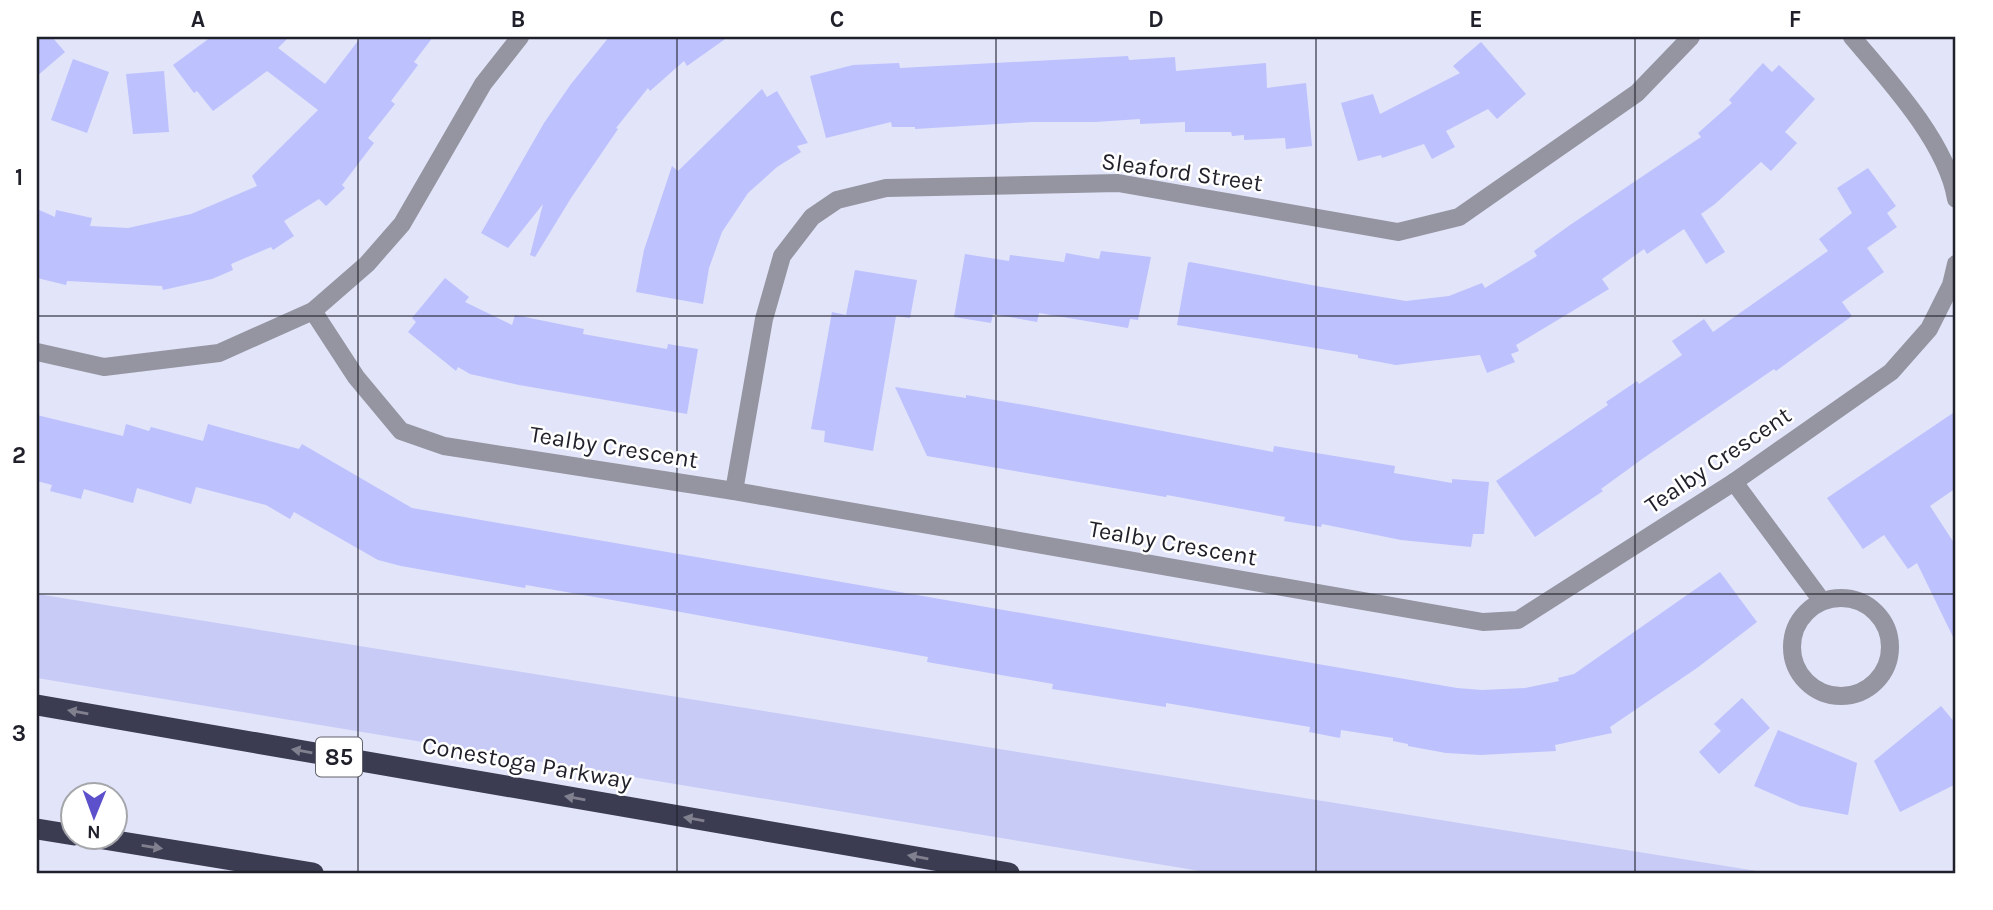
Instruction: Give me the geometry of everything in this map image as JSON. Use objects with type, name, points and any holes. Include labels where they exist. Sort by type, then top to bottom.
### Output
[{"type":"highway","name":"Conestoga Parkway","points":[[37,705],[1009,873]]},
{"type":"highway","points":[[37,829],[60,833]]},
{"type":"highway","points":[[130,843],[313,873]]},
{"type":"street","points":[[37,352],[104,367],[219,353],[313,311],[367,264],[402,225],[483,85],[520,37]]},
{"type":"street","name":"Sleaford Street","points":[[734,491],[764,319],[782,256],[812,217],[837,200],[886,188],[1118,183],[1398,232],[1459,217],[1637,93],[1691,37]]},
{"type":"street","points":[[1852,37],[1880,69],[1934,142],[1953,180],[1956,199]]},
{"type":"street","name":"Tealby Crescent","points":[[313,311],[356,377],[401,432],[444,446],[734,491],[1483,622],[1518,620],[1734,482],[1891,372],[1929,329],[1951,285],[1956,264]]},
{"type":"street","points":[[1734,482],[1822,601]]},
{"type":"street","points":[[1839,597],[1860,601],[1875,610],[1886,625],[1891,642],[1890,660],[1882,675],[1869,688],[1853,695],[1839,697],[1822,693],[1809,685],[1793,659],[1792,641],[1797,623],[1808,609],[1822,601],[1839,597]]},
{"type":"shaded area","points":[[37,594],[1769,873],[1212,873],[37,678]]},
{"type":"building","points":[[37,37],[52,37],[65,52],[37,76]]},
{"type":"building","points":[[211,37],[289,37],[278,48],[325,84],[361,37],[433,37],[414,62],[418,65],[391,101],[395,104],[368,138],[374,143],[342,185],[345,188],[326,206],[319,199],[284,221],[294,236],[273,250],[271,247],[231,264],[233,270],[212,279],[163,290],[162,286],[67,281],[66,285],[37,278],[37,209],[55,217],[56,210],[92,218],[90,226],[128,228],[191,214],[257,186],[252,176],[318,110],[267,71],[213,111],[197,91],[194,93],[173,65]]},
{"type":"building","points":[[609,37],[728,37],[687,66],[684,61],[650,91],[648,88],[616,128],[618,129],[535,257],[530,255],[543,204],[508,248],[481,233],[544,123]]},
{"type":"building","points":[[1481,42],[1526,94],[1497,119],[1488,109],[1446,131],[1455,147],[1432,159],[1424,144],[1382,158],[1381,155],[1358,161],[1341,103],[1373,94],[1380,114],[1460,73],[1453,66]]},
{"type":"building","points":[[1128,56],[1129,60],[1175,57],[1176,71],[1266,63],[1267,88],[1306,83],[1312,146],[1286,149],[1285,138],[1244,140],[1244,135],[1232,136],[1231,132],[1185,132],[1185,122],[1140,124],[1140,119],[915,129],[892,127],[891,122],[826,138],[810,76],[853,65],[899,63],[900,68]]},
{"type":"building","points":[[73,59],[109,72],[87,133],[51,120]]},
{"type":"building","points":[[1763,63],[1772,72],[1779,65],[1815,99],[1785,132],[1797,143],[1771,171],[1761,162],[1701,214],[1725,252],[1706,264],[1684,229],[1647,254],[1644,249],[1602,279],[1609,289],[1516,345],[1519,351],[1511,354],[1515,362],[1487,373],[1480,355],[1396,365],[1358,358],[1358,355],[1177,325],[1190,262],[1406,301],[1449,296],[1482,283],[1485,288],[1537,256],[1534,251],[1701,137],[1698,133],[1732,103],[1729,100]]},
{"type":"building","points":[[164,71],[169,132],[133,134],[126,74]]},
{"type":"building","points":[[762,89],[767,97],[777,91],[808,143],[797,146],[801,152],[777,167],[748,193],[722,232],[709,268],[703,304],[636,292],[644,250],[672,166],[678,171]]},
{"type":"building","points":[[1868,168],[1896,206],[1887,213],[1897,227],[1867,248],[1884,272],[1842,302],[1852,316],[1776,371],[1774,369],[1645,457],[1601,489],[1603,491],[1535,537],[1496,481],[1608,405],[1606,402],[1637,381],[1639,384],[1682,355],[1672,341],[1704,319],[1713,332],[1828,251],[1819,239],[1852,213],[1837,188]]},
{"type":"building","points":[[1101,251],[1151,257],[1138,320],[1130,319],[1128,328],[1039,313],[1037,322],[993,314],[991,323],[954,317],[965,254],[1009,261],[1010,255],[1064,262],[1066,253],[1099,259]]},
{"type":"building","points":[[855,270],[917,280],[910,318],[896,316],[873,451],[824,442],[825,431],[811,429],[832,312],[846,315]]},
{"type":"building","points":[[445,278],[469,297],[465,302],[512,325],[515,315],[584,329],[583,334],[667,349],[668,344],[698,349],[687,414],[519,385],[470,374],[458,367],[456,371],[408,332],[416,322],[412,318]]},
{"type":"building","points":[[895,387],[1036,407],[1273,452],[1274,446],[1395,466],[1394,473],[1452,483],[1452,479],[1489,482],[1484,534],[1473,534],[1471,547],[1401,540],[1322,524],[1321,527],[1284,521],[1285,517],[1167,495],[1166,497],[927,456]]},
{"type":"building","points":[[1956,411],[1956,488],[1930,506],[1956,546],[1956,643],[1917,563],[1908,569],[1884,535],[1863,549],[1827,498]]},
{"type":"building","points":[[37,415],[123,436],[126,424],[149,431],[151,427],[203,441],[208,424],[299,449],[302,444],[412,508],[1457,688],[1525,688],[1559,681],[1558,678],[1574,674],[1720,572],[1757,622],[1697,668],[1610,727],[1612,733],[1555,745],[1556,751],[1481,755],[1446,753],[1408,746],[1393,741],[1393,738],[1341,730],[1340,738],[1309,732],[1310,727],[1166,703],[1166,707],[1052,689],[1053,684],[927,662],[928,657],[526,585],[525,588],[401,566],[378,560],[294,512],[290,519],[266,505],[196,487],[191,504],[137,488],[133,503],[84,489],[81,499],[50,491],[52,485],[37,481]]},
{"type":"building","points":[[1742,698],[1770,728],[1719,774],[1699,752],[1721,731],[1714,724]]},
{"type":"building","points":[[1941,706],[1956,724],[1956,784],[1900,812],[1874,761]]},
{"type":"building","points":[[1778,730],[1857,763],[1848,815],[1800,806],[1754,786]]}]
